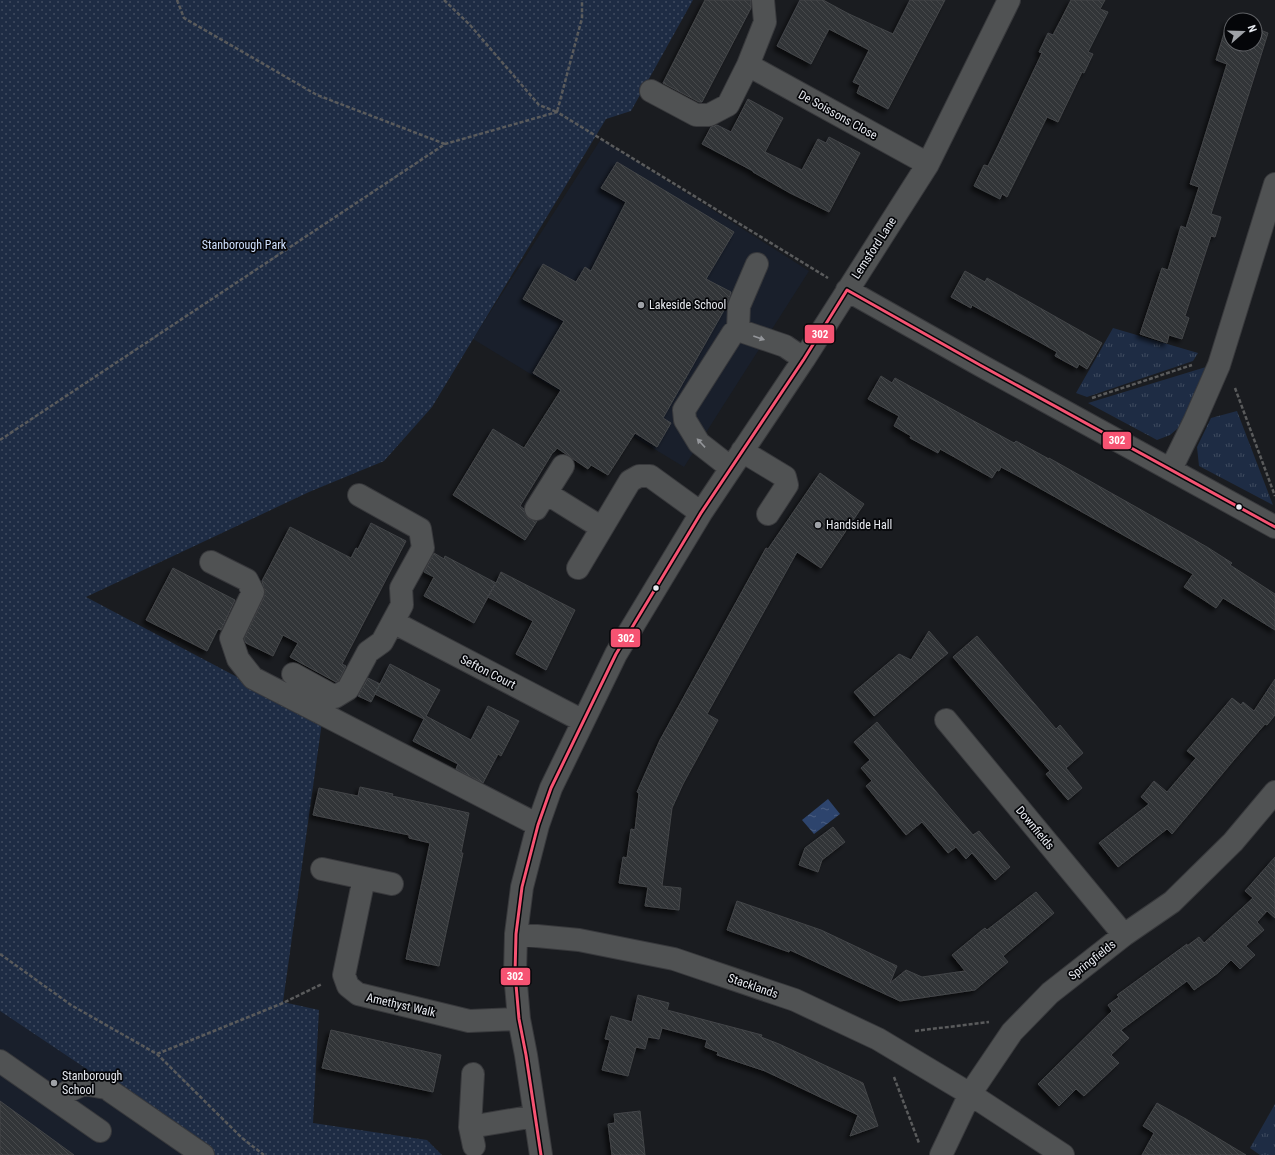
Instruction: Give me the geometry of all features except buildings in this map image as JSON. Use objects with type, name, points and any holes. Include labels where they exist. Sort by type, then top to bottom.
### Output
[{"type":"street","points":[[651,91],[696,115],[709,115],[728,105],[748,65],[765,22],[763,0]]},
{"type":"street","name":"Lemsford Lane","points":[[541,1155],[519,1019],[515,973],[516,934],[522,887],[538,825],[551,788],[616,654],[701,513],[804,359],[928,164],[1009,0]]},
{"type":"street","name":"De Soissons Close","points":[[748,65],[928,164]]},
{"type":"street","points":[[1171,469],[1195,420],[1219,365],[1275,184]]},
{"type":"street","points":[[738,330],[738,306],[758,264]]},
{"type":"street","points":[[847,290],[1275,528]]},
{"type":"street","points":[[738,330],[785,346],[804,359]]},
{"type":"street","points":[[738,330],[733,333],[684,410],[685,420],[699,443],[737,460],[785,476],[787,485],[768,514]]},
{"type":"street","points":[[563,466],[541,501],[602,528]]},
{"type":"street","points":[[578,568],[630,481],[639,476],[650,476],[701,513]]},
{"type":"street","points":[[292,674],[335,697],[348,689],[368,652],[382,642],[402,605],[401,588],[423,548],[420,530],[359,495]]},
{"type":"street","points":[[211,562],[247,580],[253,592],[232,638],[238,659],[253,678],[538,825]]},
{"type":"street","name":"Sefton Court","points":[[393,622],[583,721]]},
{"type":"street","name":"Downfields","points":[[946,720],[1124,935]]},
{"type":"street","name":"Springfields","points":[[942,1155],[970,1094],[1012,1032],[1050,993],[1124,935],[1172,902],[1233,842],[1275,792]]},
{"type":"street","points":[[322,868],[392,884]]},
{"type":"street","points":[[344,975],[364,878]]},
{"type":"street","name":"Stacklands","points":[[516,934],[579,940],[674,959],[795,1000],[878,1039],[970,1094],[1063,1155]]},
{"type":"street","name":"Amethyst Walk","points":[[344,975],[348,986],[358,994],[469,1021],[519,1019]]},
{"type":"street","points":[[0,1060],[100,1131]]},
{"type":"street","points":[[473,1074],[472,1137],[535,1116]]},
{"type":"street","points":[[60,1102],[67,1092],[84,1084],[106,1088],[203,1155]]},
{"type":"path","points":[[177,0],[184,18],[317,95],[445,144]]},
{"type":"path","points":[[444,0],[470,25],[539,105],[557,112],[847,290]]},
{"type":"path","points":[[557,112],[582,18],[582,0]]},
{"type":"path","points":[[0,440],[445,144],[557,112]]},
{"type":"path","points":[[0,954],[71,1005],[157,1054],[242,1138],[264,1155]]},
{"type":"path","points":[[157,1054],[283,1003],[344,975]]},
{"type":"shaded area","name":"Lakeside School","points":[[601,139],[809,271],[684,467],[473,339]]},
{"type":"shaded area","name":"Stanborough School","points":[[0,1011],[215,1155],[0,1155]]},
{"type":"green space","name":"Stanborough Park","points":[[0,0],[693,0],[631,111],[606,119],[432,407],[384,461],[309,492],[86,597],[322,722],[283,1002],[319,1010],[313,1123],[427,1140],[442,1155],[215,1155],[0,1011]]},
{"type":"green space","points":[[1113,328],[1198,353],[1193,361],[1087,397],[1076,393]]},
{"type":"green space","points":[[1206,367],[1183,424],[1170,435],[1157,440],[1088,403]]},
{"type":"green space","points":[[1237,411],[1273,505],[1199,466],[1197,447],[1211,418]]},
{"type":"green space","points":[[1275,1104],[1275,1155],[1260,1155],[1250,1148]]},
{"type":"water","points":[[828,799],[840,814],[814,834],[802,820]]},
{"type":"transit line","name":"302","points":[[541,1155],[519,1019],[515,973],[516,934],[522,887],[538,825],[551,788],[616,654],[701,513],[804,359],[847,290],[1275,527]]},
{"type":"place","name":"Lakeside School","points":[[641,305]]},
{"type":"place","name":"Handside Hall","points":[[818,525]]},
{"type":"place","name":"Stanborough School","points":[[54,1083]]}]
